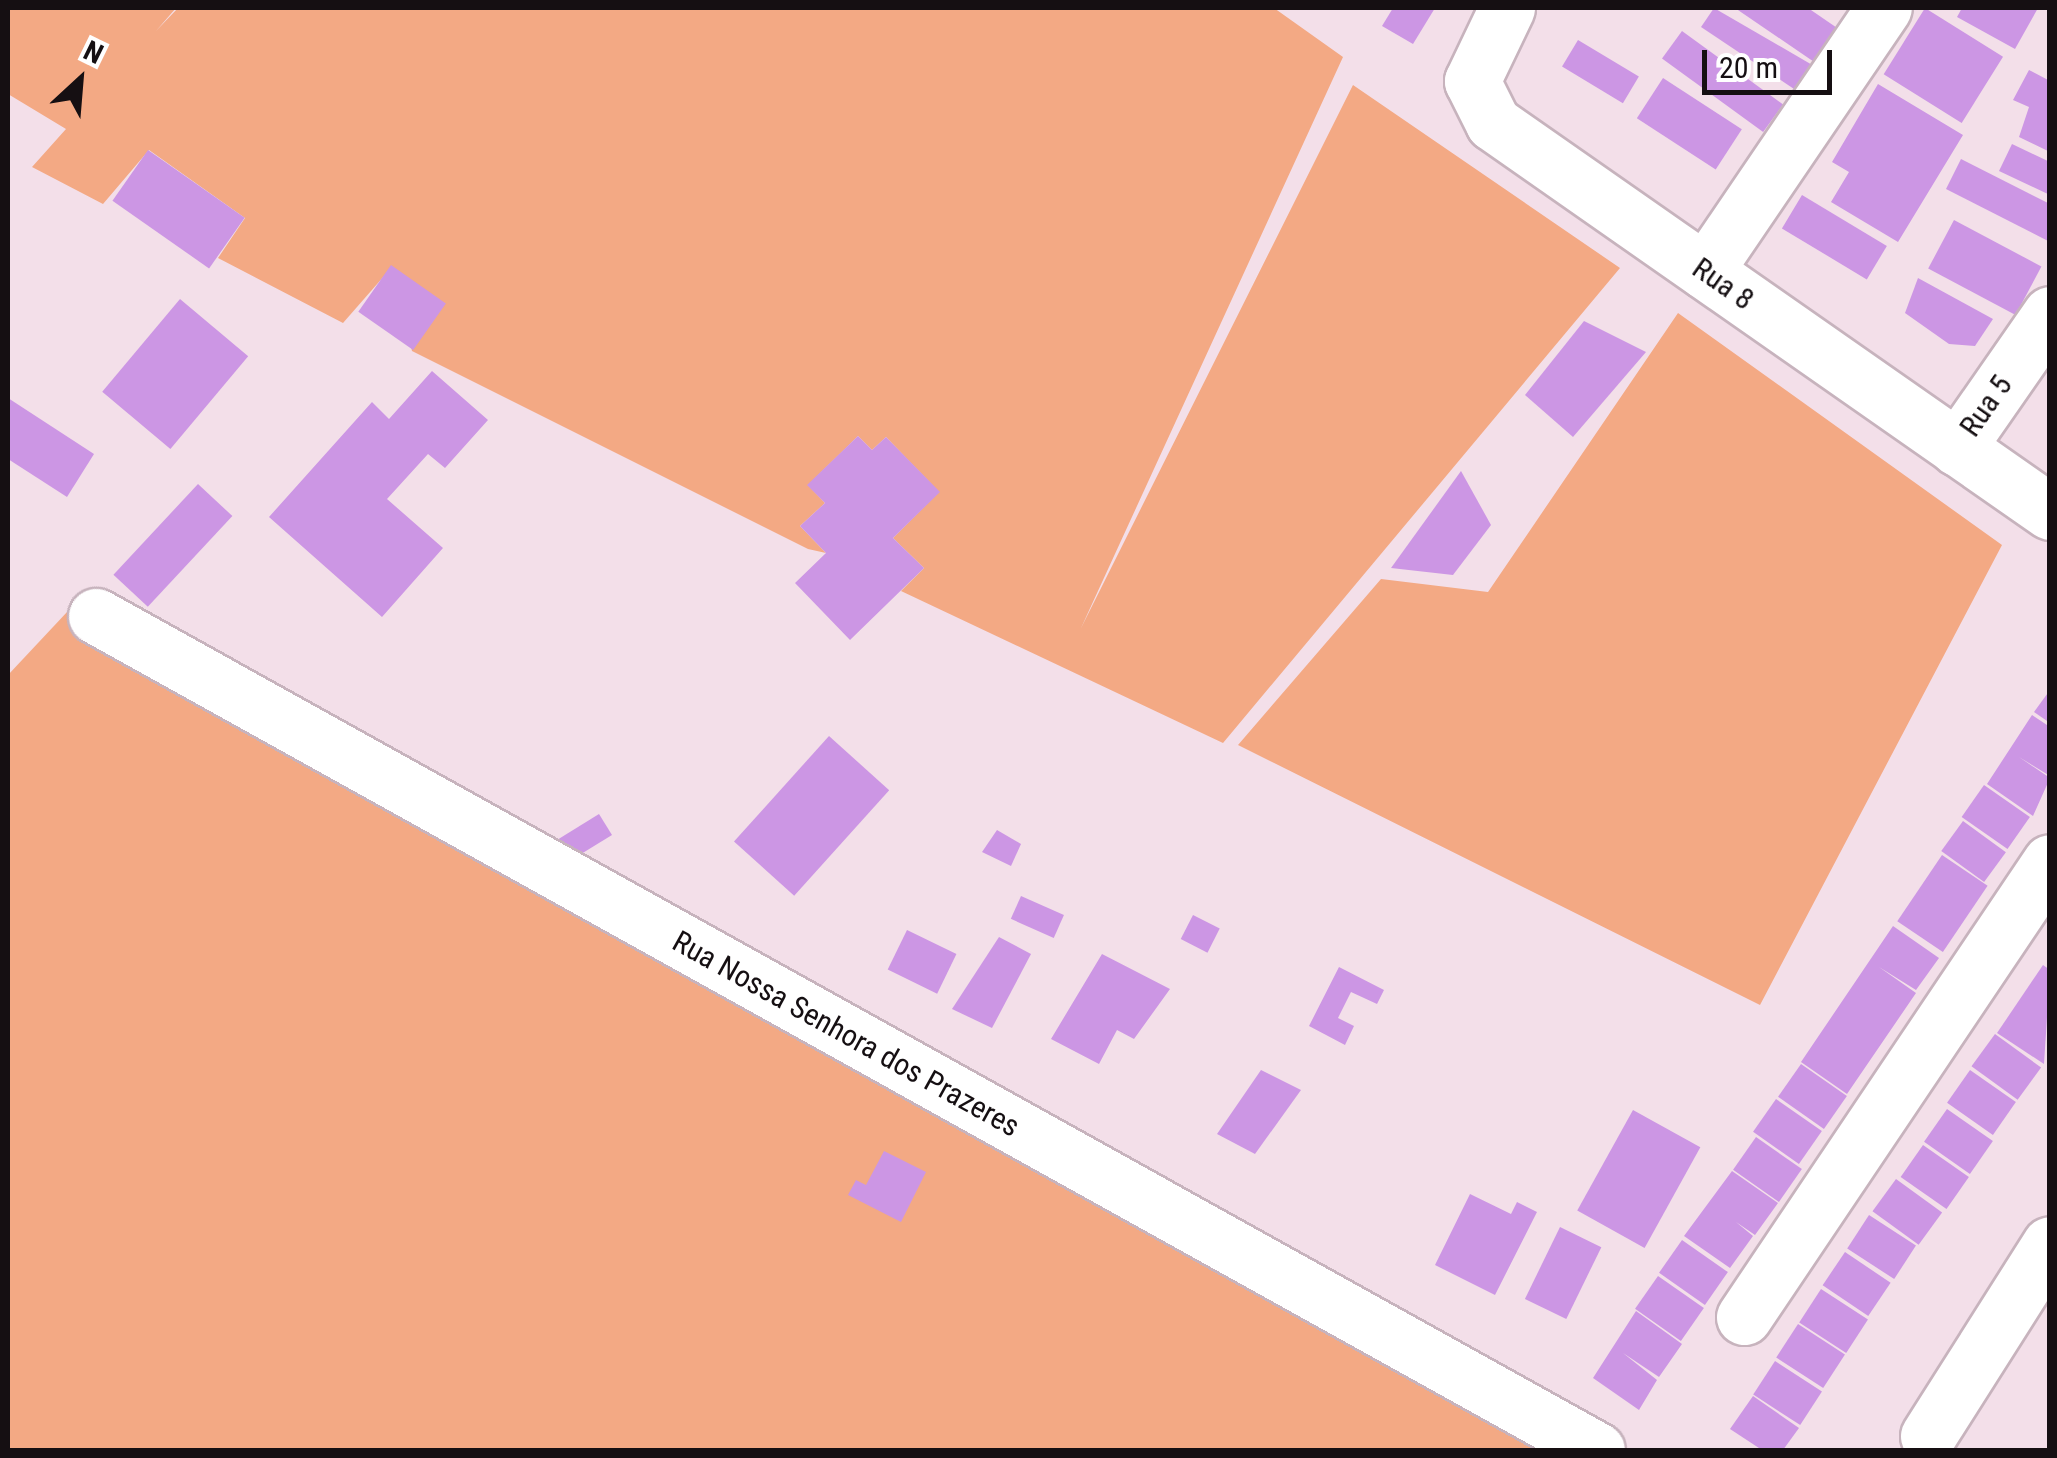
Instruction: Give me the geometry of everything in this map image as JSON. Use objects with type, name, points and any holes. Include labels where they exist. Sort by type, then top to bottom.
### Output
[{"type":"street","points":[[1706,271],[1884,8]]},
{"type":"street","name":"Rua 8","points":[[1503,13],[1472,81],[1493,123],[2050,512]]},
{"type":"street","name":"Rua 5","points":[[1957,448],[2050,314]]},
{"type":"street","name":"Rua Nossa Senhora dos Prazeres","points":[[96,616],[1596,1450]]},
{"type":"street","points":[[1744,1317],[2050,862]]},
{"type":"street","points":[[1928,1436],[2050,1244]]},
{"type":"shaded area","points":[[8,8],[176,8],[156,31],[178,8],[1274,8],[1343,57],[1081,628],[1353,85],[1620,268],[1223,743],[901,591],[924,568],[893,538],[939,492],[886,437],[872,450],[858,436],[808,485],[825,503],[800,526],[826,553],[808,549],[412,351],[392,267],[343,323],[218,258],[245,218],[149,150],[103,204],[32,167],[66,129],[8,94]]},
{"type":"shaded area","points":[[1678,313],[2002,545],[1760,1005],[1238,745],[1381,579],[1488,592]]},
{"type":"shaded area","points":[[68,611],[1589,1450],[8,1450],[8,675]]},
{"type":"building","points":[[1393,8],[1435,8],[1413,44],[1382,26]]},
{"type":"building","points":[[1714,8],[1814,66],[1797,91],[1701,27]]},
{"type":"building","points":[[1735,8],[1808,8],[1843,32],[1820,66]]},
{"type":"building","points":[[1925,8],[2003,57],[1962,123],[1884,74]]},
{"type":"building","points":[[1962,8],[2038,8],[2015,49],[1957,17]]},
{"type":"building","points":[[1682,31],[1783,104],[1763,132],[1662,59]]},
{"type":"building","points":[[1578,40],[1639,77],[1623,103],[1562,67]]},
{"type":"building","points":[[2029,70],[2050,81],[2050,152],[2019,137],[2029,107],[2013,100]]},
{"type":"building","points":[[1663,78],[1742,129],[1716,169],[1637,118]]},
{"type":"building","points":[[1878,84],[1963,135],[1898,242],[1831,202],[1849,172],[1832,162]]},
{"type":"building","points":[[2012,144],[2050,162],[2050,195],[1999,171]]},
{"type":"building","points":[[148,150],[245,218],[209,268],[112,201]]},
{"type":"building","points":[[1961,159],[2050,204],[2050,242],[1946,189]]},
{"type":"building","points":[[1802,195],[1887,246],[1867,279],[1782,228]]},
{"type":"building","points":[[1954,220],[2041,266],[2016,315],[1928,269]]},
{"type":"building","points":[[391,265],[446,303],[413,350],[358,312]]},
{"type":"building","points":[[1918,278],[1993,319],[1975,346],[1949,344],[1905,313]]},
{"type":"building","points":[[180,299],[248,356],[170,449],[102,392]]},
{"type":"building","points":[[1584,321],[1646,352],[1573,437],[1525,395]]},
{"type":"building","points":[[432,371],[488,420],[445,468],[428,454],[387,499],[443,548],[382,617],[269,517],[372,402],[389,419]]},
{"type":"building","points":[[8,398],[94,454],[67,497],[8,459]]},
{"type":"building","points":[[858,436],[872,450],[886,437],[940,492],[893,538],[924,568],[850,640],[795,583],[826,553],[800,526],[825,503],[807,485]]},
{"type":"building","points":[[1461,471],[1491,525],[1453,575],[1391,568]]},
{"type":"building","points":[[198,484],[232,516],[148,607],[113,575]]},
{"type":"building","points":[[2050,690],[2050,723],[2034,712]]},
{"type":"building","points":[[2032,715],[2050,727],[2050,776],[2019,757],[2050,778],[2033,816],[1987,784]]},
{"type":"building","points":[[829,736],[889,790],[794,896],[734,842]]},
{"type":"building","points":[[1984,785],[2030,817],[2008,849],[1962,817]]},
{"type":"building","points":[[599,814],[612,835],[568,862],[544,848]]},
{"type":"building","points":[[1963,821],[2006,852],[1984,882],[1941,851]]},
{"type":"building","points":[[997,830],[1021,844],[1011,866],[982,852]]},
{"type":"building","points":[[1942,855],[1988,886],[1943,952],[1897,921]]},
{"type":"building","points":[[1021,896],[1064,915],[1054,938],[1011,919]]},
{"type":"building","points":[[1193,915],[1220,929],[1207,953],[1181,939]]},
{"type":"building","points":[[1893,926],[1939,958],[1916,990],[1879,967],[1916,993],[1847,1094],[1801,1062]]},
{"type":"building","points":[[907,930],[956,954],[937,994],[888,970]]},
{"type":"building","points":[[999,937],[1031,954],[992,1028],[952,1009]]},
{"type":"building","points":[[1102,954],[1170,989],[1134,1039],[1117,1030],[1099,1064],[1051,1039]]},
{"type":"building","points":[[2043,965],[2050,970],[2044,1064],[1997,1033]]},
{"type":"building","points":[[1339,967],[1384,990],[1377,1004],[1351,992],[1338,1018],[1354,1026],[1345,1045],[1309,1026]]},
{"type":"building","points":[[1995,1034],[2041,1068],[2018,1100],[1971,1066]]},
{"type":"building","points":[[1801,1064],[1847,1096],[1824,1129],[1778,1097]]},
{"type":"building","points":[[1261,1070],[1301,1090],[1255,1154],[1217,1134]]},
{"type":"building","points":[[1970,1070],[2016,1102],[1993,1135],[1947,1103]]},
{"type":"building","points":[[1776,1099],[1822,1131],[1799,1164],[1753,1132]]},
{"type":"building","points":[[1947,1109],[1993,1141],[1970,1174],[1924,1142]]},
{"type":"building","points":[[1633,1110],[1700,1147],[1645,1248],[1577,1211]]},
{"type":"building","points":[[1756,1137],[1802,1169],[1779,1202],[1733,1170]]},
{"type":"building","points":[[1923,1145],[1969,1177],[1947,1209],[1901,1177]]},
{"type":"building","points":[[884,1151],[926,1172],[901,1222],[848,1195],[856,1180],[866,1185]]},
{"type":"building","points":[[1732,1171],[1778,1203],[1755,1235],[1736,1222],[1753,1236],[1730,1268],[1684,1236]]},
{"type":"building","points":[[1896,1179],[1942,1213],[1919,1245],[1872,1211]]},
{"type":"building","points":[[1470,1194],[1511,1214],[1517,1202],[1537,1212],[1495,1295],[1435,1265]]},
{"type":"building","points":[[1869,1215],[1916,1245],[1894,1279],[1847,1249]]},
{"type":"building","points":[[1560,1227],[1601,1247],[1566,1319],[1525,1299]]},
{"type":"building","points":[[1682,1240],[1728,1272],[1705,1305],[1659,1273]]},
{"type":"building","points":[[1845,1252],[1891,1283],[1868,1316],[1823,1285]]},
{"type":"building","points":[[1658,1276],[1704,1308],[1681,1341],[1635,1309]]},
{"type":"building","points":[[1821,1289],[1868,1319],[1846,1353],[1799,1323]]},
{"type":"building","points":[[1636,1311],[1682,1344],[1659,1377],[1623,1353],[1657,1380],[1639,1410],[1593,1378]]},
{"type":"building","points":[[1798,1324],[1845,1354],[1823,1388],[1776,1358]]},
{"type":"building","points":[[1775,1361],[1822,1391],[1800,1425],[1753,1395]]},
{"type":"building","points":[[1753,1396],[1799,1428],[1783,1450],[1762,1450],[1730,1429]]}]
